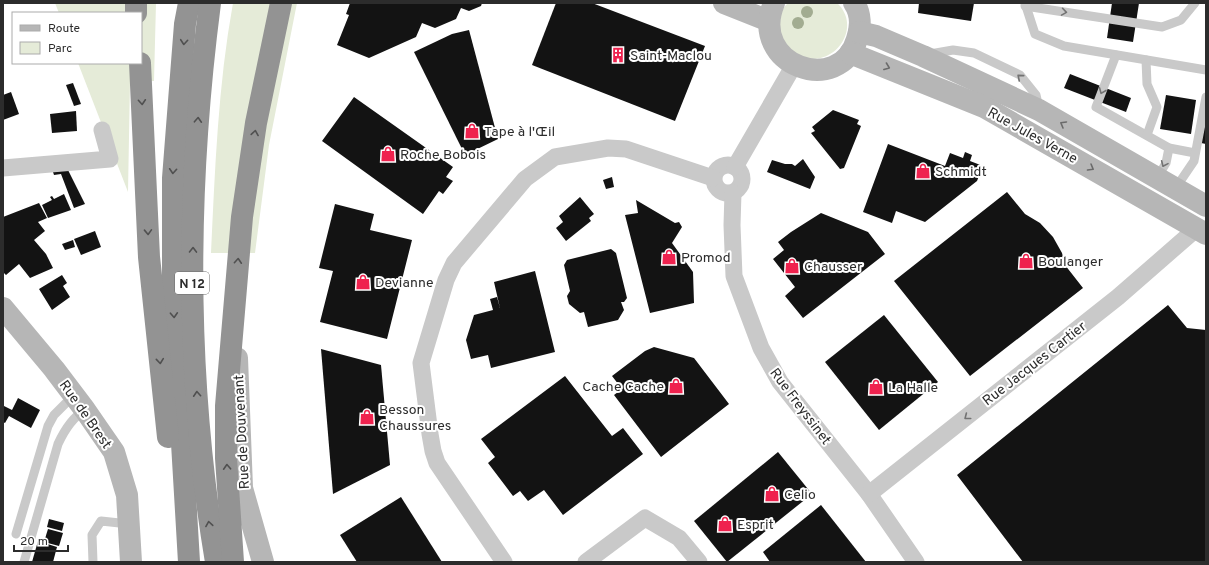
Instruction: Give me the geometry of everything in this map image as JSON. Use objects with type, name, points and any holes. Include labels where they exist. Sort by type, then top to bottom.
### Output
[{"type":"highway","name":"N 12","points":[[188,562],[173,290],[172,178],[189,3]]},
{"type":"highway","name":"N 12","points":[[210,3],[198,121],[193,224],[192,297],[202,464],[216,562]]},
{"type":"highway","points":[[233,562],[226,458],[226,406],[242,217],[256,123],[281,3]]},
{"type":"highway","points":[[140,64],[149,258],[166,425],[188,562]]},
{"type":"street","points":[[724,3],[772,12],[770,35],[775,47],[783,58],[794,65],[806,69],[824,69],[841,62],[850,53],[859,32],[860,18],[854,3]]},
{"type":"street","name":"Rue Jules Verne","points":[[859,32],[876,36],[923,56],[1039,110],[1206,206]]},
{"type":"street","name":"Rue Jules Verne","points":[[850,53],[984,107],[1201,232]]},
{"type":"street","points":[[734,167],[794,65]]},
{"type":"street","points":[[3,168],[110,159],[102,130]]},
{"type":"street","points":[[504,562],[437,463],[430,434],[421,362],[446,280],[454,263],[526,179],[555,157],[608,148],[626,149],[713,178]]},
{"type":"street","points":[[723,166],[734,167],[738,170],[742,178],[740,187],[733,192],[723,193],[719,191],[716,188],[713,178],[716,171],[723,166]]},
{"type":"street","name":"Rue Freyssinet","points":[[733,192],[732,225],[734,276],[761,348],[780,382],[869,494],[916,562]]},
{"type":"street","name":"Rue Jacques Cartier","points":[[869,494],[1201,232]]},
{"type":"street","name":"Rue de Douvenant","points":[[235,300],[242,488],[263,562]]},
{"type":"street","name":"Rue de Brest","points":[[3,308],[80,402],[114,452],[127,495],[131,562]]},
{"type":"street","points":[[586,562],[645,518],[679,538],[699,562]]},
{"type":"lane","points":[[1195,3],[1181,20],[1162,26],[1025,4],[1035,34],[1064,46],[1206,70]]},
{"type":"lane","points":[[1116,55],[1096,107],[1170,148],[1195,154]]},
{"type":"lane","points":[[1146,60],[1147,84],[1157,107],[1147,136]]},
{"type":"lane","points":[[1175,189],[1194,161],[1206,97]]},
{"type":"lane","points":[[1157,178],[1166,163],[1170,148]]},
{"type":"lane","points":[[16,534],[48,426],[54,416],[80,402]]},
{"type":"lane","points":[[24,562],[58,444],[62,435],[78,414],[80,402]]},
{"type":"lane","points":[[93,562],[92,535],[100,522],[129,524]]},
{"type":"green space","points":[[55,3],[156,3],[154,81],[130,82],[128,192],[78,64],[142,64],[142,12],[59,12]]},
{"type":"green space","points":[[233,3],[297,3],[269,145],[255,253],[211,253],[221,96]]},
{"type":"green space","points":[[788,3],[837,3],[844,12],[847,22],[846,32],[842,42],[836,50],[827,56],[817,59],[806,58],[792,51],[782,40],[780,34],[780,20],[783,9]]},
{"type":"building","points":[[350,3],[482,3],[481,6],[469,11],[461,8],[456,19],[435,28],[422,23],[416,37],[369,58],[337,45],[349,15],[346,14]]},
{"type":"building","name":"Saint-Maclou","points":[[556,3],[592,3],[705,46],[675,121],[532,65]]},
{"type":"building","points":[[919,3],[974,3],[971,21],[918,13]]},
{"type":"building","points":[[1112,3],[1139,3],[1133,42],[1107,38]]},
{"type":"building","points":[[469,30],[498,139],[465,155],[414,52],[452,34]]},
{"type":"building","points":[[1070,74],[1131,98],[1126,112],[1064,88]]},
{"type":"building","points":[[73,83],[81,104],[74,106],[66,85]]},
{"type":"building","points":[[11,92],[19,114],[3,120],[3,95]]},
{"type":"building","points":[[1166,95],[1196,100],[1191,134],[1160,129]]},
{"type":"building","name":"Roche Bobois","points":[[354,97],[453,167],[446,177],[453,181],[443,194],[439,191],[423,214],[322,141]]},
{"type":"building","points":[[833,110],[859,120],[857,124],[861,126],[844,168],[840,169],[811,133],[815,131],[812,127]]},
{"type":"building","points":[[76,111],[77,131],[52,133],[50,114]]},
{"type":"building","points":[[1206,119],[1206,144],[1201,143]]},
{"type":"building","points":[[888,144],[945,166],[950,153],[963,158],[965,152],[972,155],[970,161],[983,166],[977,181],[925,222],[896,211],[892,223],[863,212]]},
{"type":"building","points":[[803,159],[815,177],[810,189],[767,172],[772,160],[795,166]]},
{"type":"building","points":[[68,170],[85,204],[74,208],[61,174],[54,175],[53,172]]},
{"type":"building","points":[[612,177],[614,187],[606,189],[603,180]]},
{"type":"building","points":[[1007,192],[1025,214],[1040,223],[1053,237],[1062,253],[1065,265],[1083,288],[970,376],[894,281]]},
{"type":"building","points":[[64,194],[71,210],[48,218],[42,205],[52,200],[50,197],[52,196],[54,199]]},
{"type":"building","points":[[580,197],[594,214],[589,218],[591,221],[566,241],[556,228],[563,222],[559,216]]},
{"type":"building","points":[[636,200],[675,223],[679,222],[682,227],[672,243],[693,272],[694,303],[650,313],[625,215],[638,213]]},
{"type":"building","points":[[39,203],[47,218],[38,222],[45,231],[34,240],[46,254],[53,268],[30,278],[19,264],[6,275],[3,272],[3,217]]},
{"type":"building","points":[[335,204],[374,214],[370,230],[412,240],[387,339],[320,322],[333,271],[319,268]]},
{"type":"building","points":[[821,213],[868,232],[885,254],[803,318],[785,296],[795,287],[773,259],[784,250],[778,242]]},
{"type":"building","points":[[95,231],[101,247],[81,255],[74,239]]},
{"type":"building","points":[[73,240],[75,247],[65,250],[62,244]]},
{"type":"building","points":[[611,249],[616,253],[627,298],[624,302],[621,302],[624,310],[618,320],[588,327],[584,312],[580,313],[569,304],[567,296],[570,291],[564,265],[567,260]]},
{"type":"building","points":[[535,271],[555,352],[491,368],[488,355],[471,359],[466,340],[474,315],[493,310],[490,299],[497,297],[500,308],[494,282]]},
{"type":"building","points":[[62,275],[67,283],[63,286],[70,297],[52,310],[39,289]]},
{"type":"building","points":[[1168,305],[1187,328],[1206,330],[1206,562],[1023,562],[957,475]]},
{"type":"building","points":[[884,315],[938,382],[879,430],[825,362]]},
{"type":"building","points":[[654,347],[694,358],[729,404],[661,457],[614,395],[622,389],[612,376],[645,351]]},
{"type":"building","points":[[321,349],[381,365],[390,465],[333,494]]},
{"type":"building","points":[[565,376],[612,436],[623,428],[643,454],[563,515],[544,490],[528,501],[520,491],[513,496],[488,463],[495,457],[481,439]]},
{"type":"building","points":[[18,398],[40,410],[31,428],[9,416],[5,423],[3,422],[4,406],[12,410]]},
{"type":"building","points":[[778,452],[812,494],[727,562],[694,521]]},
{"type":"building","points":[[401,497],[442,562],[357,562],[340,535]]},
{"type":"building","points":[[821,505],[866,562],[770,562],[763,552]]},
{"type":"building","points":[[49,519],[64,523],[62,531],[47,527]]},
{"type":"building","points":[[48,529],[63,533],[59,546],[44,542]]},
{"type":"building","points":[[38,541],[57,547],[53,562],[32,562]]},
{"type":"place","name":"Saint-Maclou","points":[[618,55]]},
{"type":"place","name":"Tape à l'Œil","points":[[472,131]]},
{"type":"place","name":"Roche Bobois","points":[[388,154]]},
{"type":"place","name":"Schmidt","points":[[923,171]]},
{"type":"place","name":"Promod","points":[[669,257]]},
{"type":"place","name":"Boulanger","points":[[1026,261]]},
{"type":"place","name":"Chausser","points":[[792,266]]},
{"type":"place","name":"Devianne","points":[[363,282]]},
{"type":"place","name":"Cache Cache","points":[[676,386]]},
{"type":"place","name":"La Halle","points":[[876,387]]},
{"type":"place","name":"Besson Chaussures","points":[[367,417]]},
{"type":"place","name":"Celio","points":[[772,494]]},
{"type":"place","name":"Esprit","points":[[725,524]]}]
